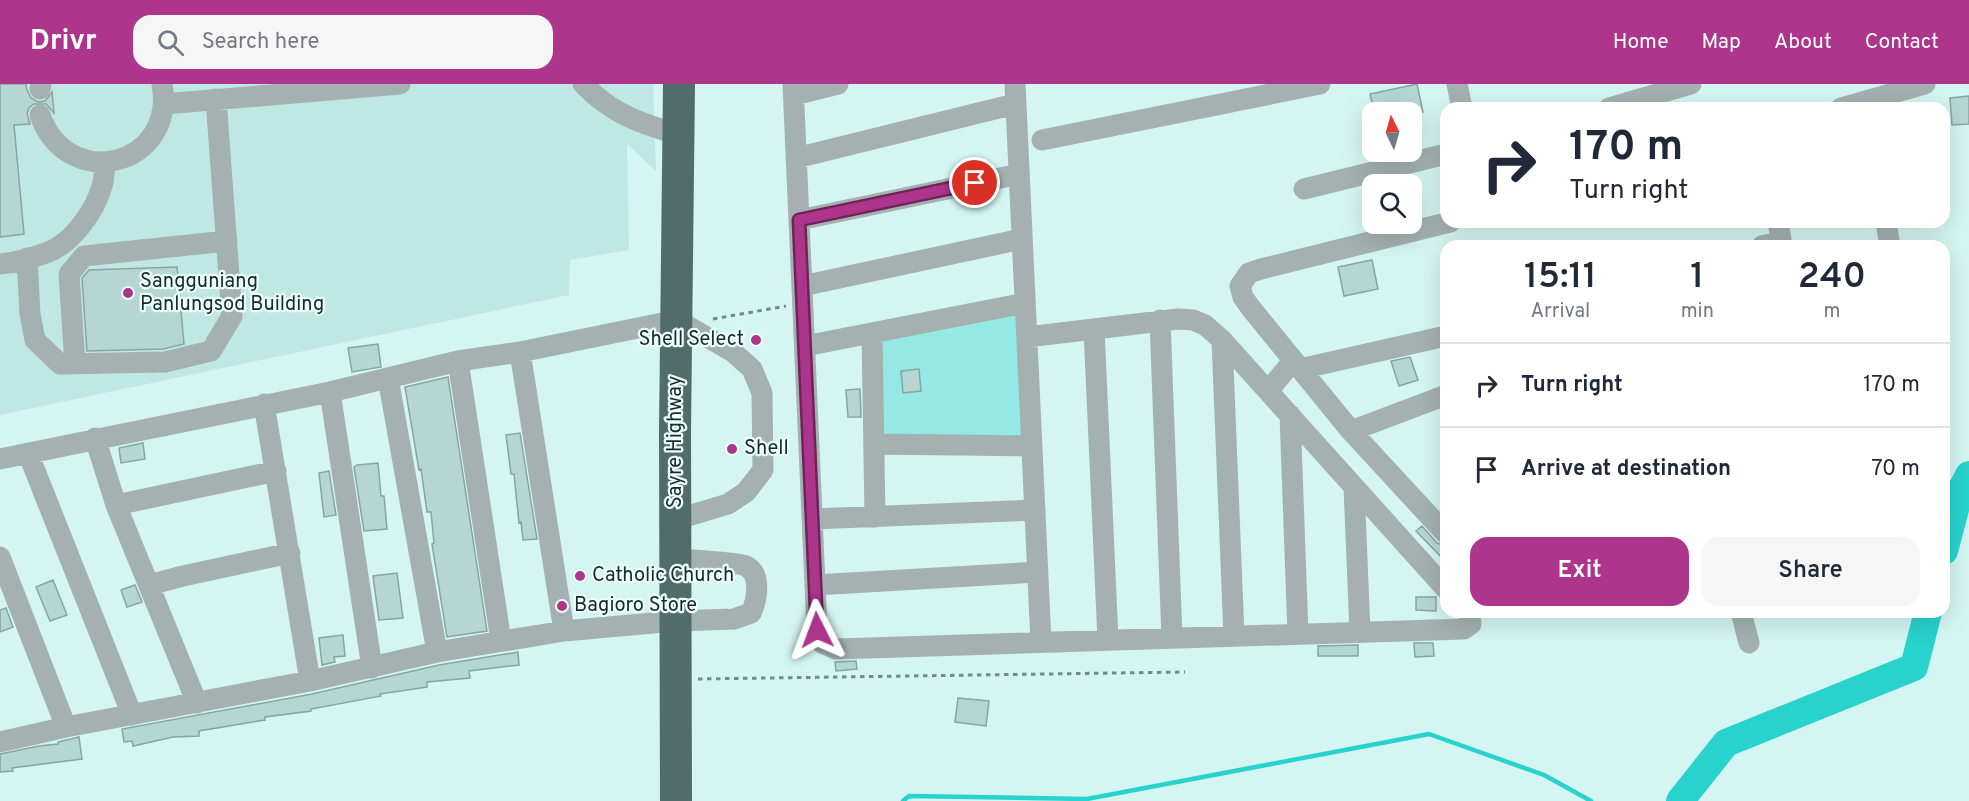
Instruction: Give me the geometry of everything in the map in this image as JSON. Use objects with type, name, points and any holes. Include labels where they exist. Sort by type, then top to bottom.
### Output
[{"type":"highway","name":"Sayre Highway","points":[[676,801],[675,520],[679,84]]},
{"type":"street","points":[[40,115],[49,134],[63,150],[83,160],[104,162],[133,154],[149,141],[159,123],[163,94],[216,99],[400,84]]},
{"type":"street","points":[[582,84],[614,111],[679,135]]},
{"type":"street","points":[[838,84],[794,89],[817,630],[822,644],[836,649],[1464,629],[1471,624],[1470,618]]},
{"type":"street","points":[[1041,140],[1320,84]]},
{"type":"street","points":[[1457,84],[1461,102]]},
{"type":"street","points":[[1630,102],[1691,84]]},
{"type":"street","points":[[1873,102],[1925,84]]},
{"type":"street","points":[[796,158],[1015,94],[1041,642]]},
{"type":"street","points":[[27,258],[30,314],[35,340],[60,364],[165,362],[211,351],[232,316],[216,99]]},
{"type":"street","points":[[1304,189],[1440,155]]},
{"type":"street","points":[[0,264],[48,253],[67,240],[83,222],[103,184],[104,162]]},
{"type":"street","points":[[799,220],[1019,174]]},
{"type":"street","points":[[1440,225],[1249,273],[1240,286],[1243,297],[1296,365],[1351,431],[1440,527]]},
{"type":"street","points":[[802,295],[1022,239]]},
{"type":"street","points":[[75,364],[69,274],[84,256],[227,240]]},
{"type":"street","points":[[805,346],[1025,303]]},
{"type":"street","points":[[0,459],[330,392],[458,362],[520,352],[677,320],[733,352],[752,369],[762,393],[763,470],[746,492],[728,504],[675,520]]},
{"type":"street","points":[[1027,337],[1160,320],[1193,320],[1205,325],[1222,340],[1440,582]]},
{"type":"street","points":[[1160,320],[1172,638]]},
{"type":"street","points":[[1094,328],[1108,640]]},
{"type":"street","points":[[872,333],[875,517]]},
{"type":"street","points":[[1268,391],[1296,365],[1440,337]]},
{"type":"street","points":[[1222,340],[1234,636]]},
{"type":"street","points":[[520,352],[564,631]]},
{"type":"street","points":[[458,362],[501,641]]},
{"type":"street","points":[[388,378],[437,652]]},
{"type":"street","points":[[330,392],[372,668]]},
{"type":"street","points":[[1351,431],[1440,398]]},
{"type":"street","points":[[264,404],[310,681]]},
{"type":"street","points":[[1290,415],[1298,634]]},
{"type":"street","points":[[95,438],[116,505],[197,704]]},
{"type":"street","points":[[874,444],[1032,446]]},
{"type":"street","points":[[28,453],[132,715]]},
{"type":"street","points":[[116,505],[276,471]]},
{"type":"street","points":[[1354,487],[1360,632]]},
{"type":"street","points":[[812,519],[1035,510]]},
{"type":"street","points":[[149,585],[290,553]]},
{"type":"street","points":[[0,557],[66,727]]},
{"type":"street","points":[[1,738],[197,704],[372,668],[437,652],[501,641],[564,631],[675,621],[734,619],[751,613],[755,604],[757,585],[754,574],[746,566],[675,559]]},
{"type":"street","points":[[815,585],[1038,572]]},
{"type":"street","points":[[1743,618],[1749,643]]},
{"type":"path","points":[[677,320],[721,319],[802,295]]},
{"type":"path","points":[[675,679],[1185,672]]},
{"type":"shaded area","points":[[0,84],[653,84],[656,171],[627,144],[629,250],[570,260],[569,295],[0,415]]},
{"type":"shaded area","points":[[1018,311],[1022,438],[883,437],[881,341]]},
{"type":"building","points":[[0,84],[26,84],[31,98],[38,102],[45,101],[52,92],[54,113],[46,104],[34,104],[29,108],[27,114],[30,124],[14,125],[24,234],[0,237]]},
{"type":"building","points":[[1417,84],[1421,102],[1372,102],[1370,94]]},
{"type":"building","points":[[1969,96],[1969,124],[1952,125],[1950,98]]},
{"type":"building","points":[[1372,260],[1378,289],[1344,296],[1338,267]]},
{"type":"building","name":"Sangguniang Panlungsod Building","points":[[177,267],[184,344],[163,349],[87,351],[82,278],[89,270]]},
{"type":"building","points":[[378,344],[381,367],[352,372],[348,348]]},
{"type":"building","points":[[1410,357],[1418,380],[1399,386],[1391,361]]},
{"type":"building","points":[[919,369],[921,391],[903,393],[901,371]]},
{"type":"building","points":[[448,377],[487,631],[447,637],[432,544],[434,543],[431,512],[427,512],[405,387]]},
{"type":"building","points":[[860,389],[861,417],[848,417],[846,390]]},
{"type":"building","points":[[520,433],[537,539],[523,540],[514,474],[511,474],[506,435]]},
{"type":"building","points":[[143,443],[145,459],[121,463],[119,448]]},
{"type":"building","points":[[378,463],[387,529],[364,531],[354,467]]},
{"type":"building","points":[[329,471],[336,515],[324,517],[319,473]]},
{"type":"building","points":[[1422,526],[1440,544],[1440,556],[1416,531]]},
{"type":"building","points":[[397,573],[403,618],[379,620],[373,576]]},
{"type":"building","points":[[53,580],[67,615],[50,621],[36,587]]},
{"type":"building","points":[[135,585],[142,602],[127,607],[121,590]]},
{"type":"building","points":[[1416,597],[1436,597],[1436,611],[1416,610]]},
{"type":"building","points":[[6,608],[13,627],[0,632],[0,610]]},
{"type":"building","points":[[343,635],[345,656],[334,657],[335,662],[322,665],[319,638]]},
{"type":"building","points":[[1414,643],[1433,643],[1434,656],[1415,657]]},
{"type":"building","points":[[1358,645],[1358,656],[1318,656],[1318,646]]},
{"type":"building","points":[[518,652],[519,665],[469,671],[470,678],[427,682],[427,687],[380,694],[381,696],[311,709],[311,711],[265,717],[265,720],[199,731],[199,736],[173,737],[133,746],[132,741],[124,742],[122,729],[312,694],[439,665]]},
{"type":"building","points":[[856,661],[857,669],[836,671],[835,662]]},
{"type":"building","points":[[958,698],[989,701],[986,726],[955,722]]},
{"type":"building","points":[[79,737],[82,759],[12,768],[13,771],[0,772],[0,754],[58,744],[58,742]]},
{"type":"waterway","points":[[1950,528],[1959,494],[1969,475]]},
{"type":"waterway","points":[[1680,801],[1726,743],[1914,667],[1926,618]]},
{"type":"waterway","points":[[903,801],[909,796],[1087,799],[1429,734],[1544,775],[1591,801]]},
{"type":"place","name":"Sangguniang Panlungsod Building","points":[[128,293]]},
{"type":"place","name":"Shell Select","points":[[756,340]]},
{"type":"place","name":"Shell","points":[[732,449]]},
{"type":"place","name":"Catholic Church","points":[[580,576]]},
{"type":"place","name":"Bagioro Store","points":[[562,606]]},
{"type":"route","points":[[817,630],[799,220],[975,183]]}]
